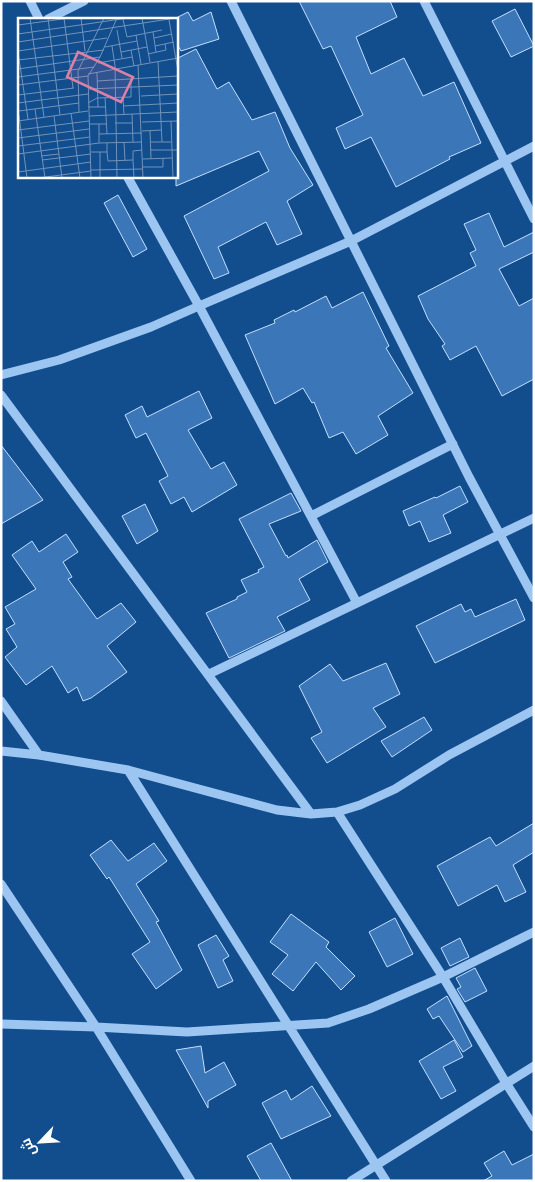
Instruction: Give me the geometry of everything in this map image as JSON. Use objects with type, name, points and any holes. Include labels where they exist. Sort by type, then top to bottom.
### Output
[{"type":"street","points":[[30,1],[38,18]]},
{"type":"street","points":[[50,18],[84,1]]},
{"type":"street","points":[[231,1],[453,444],[534,598]]},
{"type":"street","points":[[425,2],[534,220]]},
{"type":"street","points":[[1,375],[59,360],[151,327],[351,241],[534,146]]},
{"type":"street","points":[[128,178],[358,603]]},
{"type":"street","points":[[1,395],[311,814]]},
{"type":"street","points":[[311,516],[453,444]]},
{"type":"street","points":[[209,674],[534,518]]},
{"type":"street","points":[[1,701],[39,755]]},
{"type":"street","points":[[1,751],[39,755],[128,770],[278,810],[311,814],[336,812],[395,789],[449,755],[534,710]]},
{"type":"street","points":[[128,770],[386,1181]]},
{"type":"street","points":[[336,812],[444,977],[534,1127]]},
{"type":"street","points":[[1,884],[96,1027],[191,1181]]},
{"type":"street","points":[[1,1024],[187,1032],[328,1024],[444,977],[534,932]]},
{"type":"street","points":[[351,1181],[534,1066]]},
{"type":"building","points":[[299,1],[390,1],[397,17],[356,37],[371,74],[404,58],[423,96],[454,82],[481,143],[449,157],[450,159],[396,187],[371,137],[345,149],[336,128],[363,115],[331,46],[323,49]]},
{"type":"building","points":[[515,9],[534,46],[511,57],[492,21]]},
{"type":"building","points":[[188,12],[193,21],[211,12],[219,39],[181,51],[178,46],[178,18],[176,18]]},
{"type":"building","points":[[196,49],[217,89],[229,82],[252,120],[275,112],[290,148],[313,185],[287,201],[302,234],[277,245],[266,222],[218,247],[229,273],[214,279],[184,216],[269,171],[259,151],[176,186],[176,178],[178,178],[178,58]]},
{"type":"building","points":[[118,195],[147,249],[133,257],[104,203]]},
{"type":"building","points":[[489,213],[504,247],[534,232],[534,252],[499,269],[519,306],[534,298],[534,379],[502,396],[476,346],[450,360],[442,346],[445,344],[428,319],[418,296],[476,266],[470,253],[476,250],[464,224]]},
{"type":"building","points":[[363,292],[389,346],[386,348],[413,393],[378,416],[388,435],[356,454],[343,432],[329,438],[314,402],[312,403],[303,388],[275,404],[245,335],[275,323],[274,320],[294,310],[295,312],[326,296],[332,308]]},
{"type":"building","points":[[199,391],[212,418],[188,430],[211,469],[224,462],[237,485],[192,512],[184,497],[171,504],[159,481],[168,476],[146,433],[136,438],[125,415],[142,406],[147,417]]},
{"type":"building","points":[[1,445],[43,500],[1,524]]},
{"type":"building","points":[[460,486],[468,502],[443,515],[451,533],[429,542],[420,521],[409,526],[403,511]]},
{"type":"building","points":[[291,493],[301,511],[269,524],[286,556],[288,558],[317,540],[328,562],[299,579],[310,600],[277,617],[285,631],[229,658],[206,613],[237,599],[237,597],[247,592],[241,580],[259,572],[258,570],[264,567],[239,519]]},
{"type":"building","points":[[145,504],[158,531],[137,544],[122,516]]},
{"type":"building","points":[[66,534],[78,552],[63,562],[72,577],[68,579],[97,619],[121,603],[136,622],[107,646],[127,672],[91,698],[83,701],[77,687],[68,693],[52,666],[26,685],[5,657],[17,647],[6,629],[15,624],[5,607],[36,589],[12,555],[32,541],[39,552]]},
{"type":"building","points":[[516,599],[525,620],[435,663],[416,626],[461,604],[465,612],[471,609],[475,617]]},
{"type":"building","points":[[386,663],[400,694],[373,708],[386,727],[327,763],[311,738],[322,732],[299,686],[330,664],[343,681]]},
{"type":"building","points":[[424,717],[432,730],[392,757],[381,741]]},
{"type":"building","points":[[534,823],[534,852],[513,865],[526,892],[505,902],[497,885],[458,906],[437,866],[490,837],[496,846]]},
{"type":"building","points":[[111,840],[128,861],[154,843],[167,861],[136,884],[159,921],[156,922],[182,970],[156,989],[132,954],[150,942],[109,877],[107,879],[90,855]]},
{"type":"building","points":[[291,914],[329,942],[326,947],[355,976],[341,990],[316,962],[293,991],[272,974],[288,955],[270,942]]},
{"type":"building","points":[[395,918],[413,954],[387,967],[369,932]]},
{"type":"building","points":[[216,935],[229,956],[223,960],[233,981],[218,988],[198,945]]},
{"type":"building","points":[[460,938],[469,957],[450,966],[441,948]]},
{"type":"building","points":[[475,968],[487,991],[465,1002],[457,989],[461,987],[456,978]]},
{"type":"building","points":[[447,996],[472,1046],[463,1052],[439,1016],[433,1019],[427,1009]]},
{"type":"building","points":[[454,1040],[463,1057],[443,1067],[456,1091],[441,1099],[419,1061]]},
{"type":"building","points":[[201,1046],[205,1073],[224,1062],[236,1085],[208,1101],[208,1108],[176,1050]]},
{"type":"building","points":[[312,1086],[331,1116],[281,1139],[262,1103],[286,1090],[291,1100]]},
{"type":"building","points":[[271,1143],[292,1181],[261,1181],[247,1156]]},
{"type":"building","points":[[504,1151],[512,1165],[534,1154],[534,1181],[483,1181],[492,1176],[484,1163]]}]
